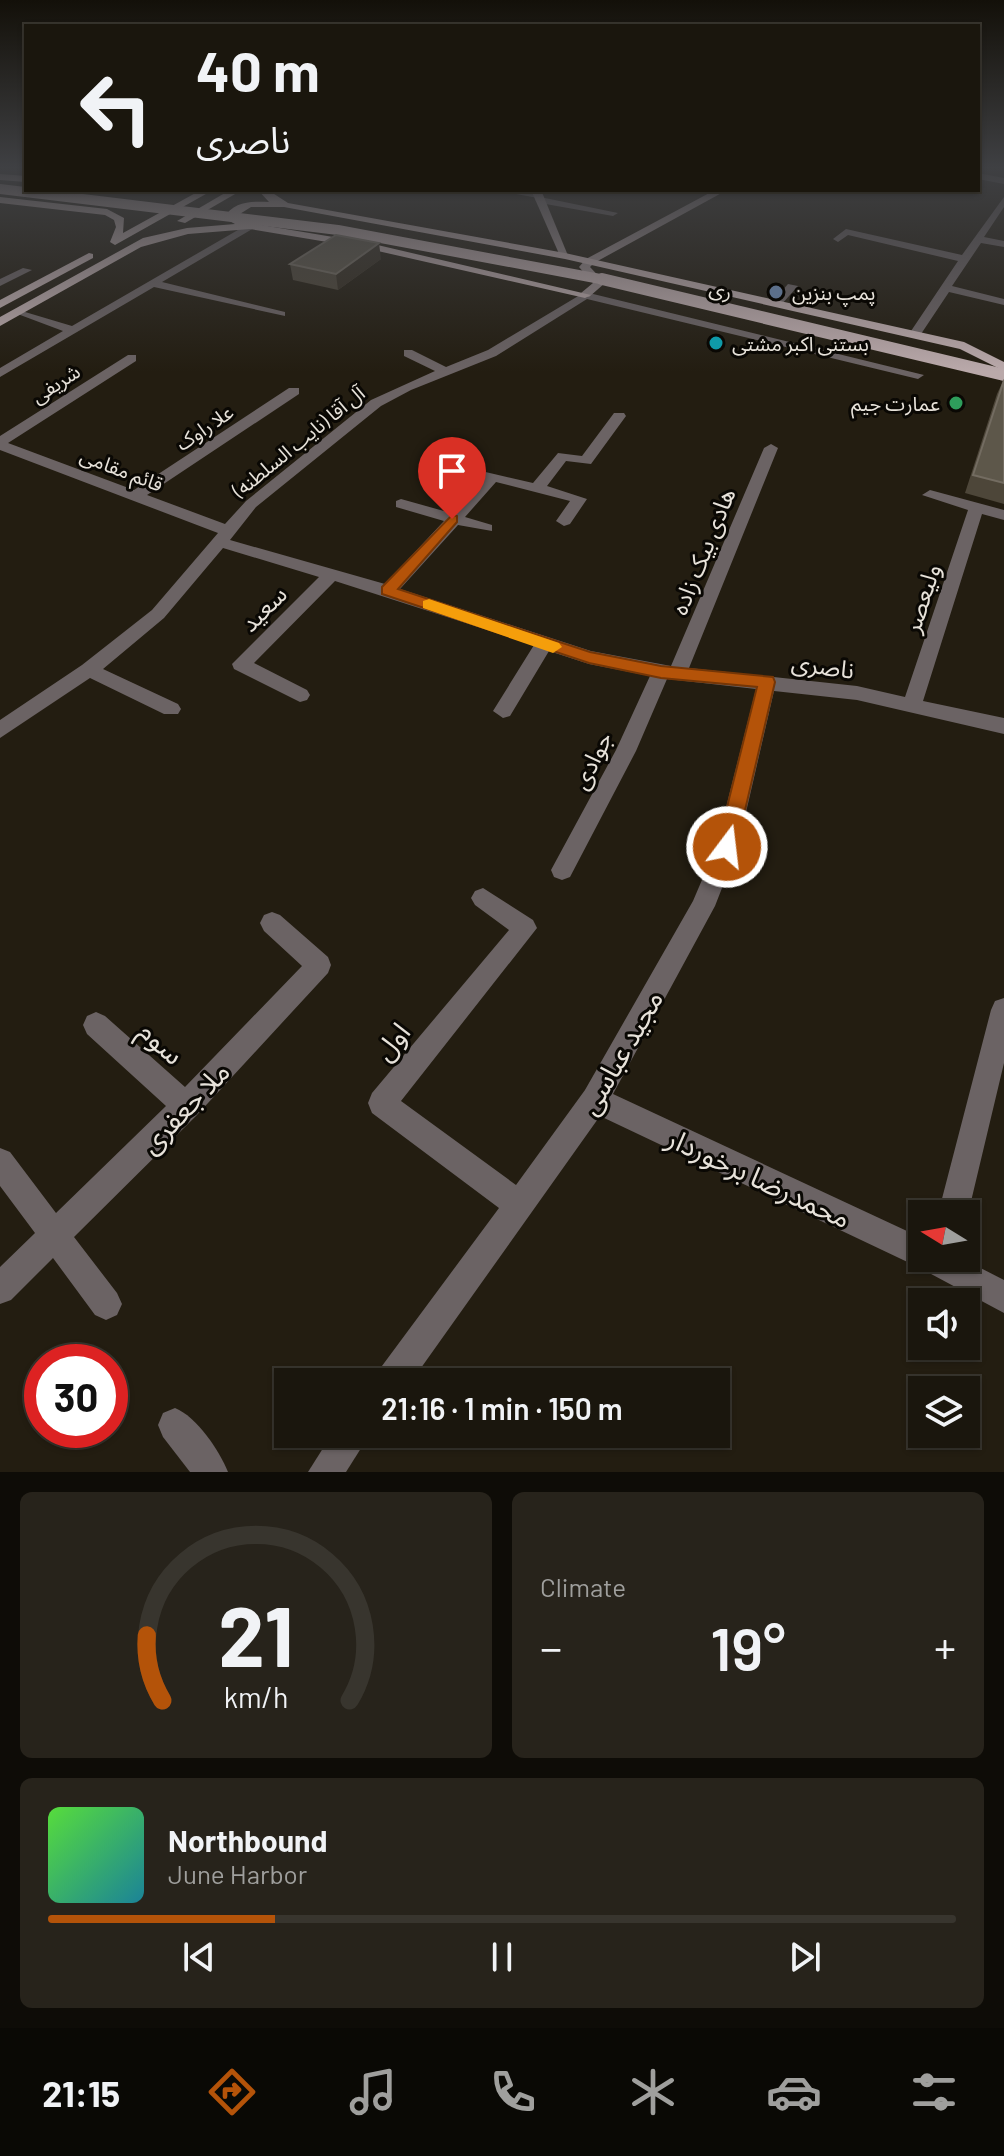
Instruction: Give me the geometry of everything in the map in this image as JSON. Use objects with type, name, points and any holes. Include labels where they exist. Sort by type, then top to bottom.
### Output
[{"type":"main road","points":[[115,242],[118,235]]},
{"type":"main road","points":[[0,305],[128,235]]},
{"type":"main road","points":[[0,322],[156,235]]},
{"type":"main road","points":[[135,246],[174,235]]},
{"type":"main road","points":[[302,235],[369,246],[585,295],[599,283],[584,267],[639,235]]},
{"type":"main road","name":"ری","points":[[358,235],[524,263],[1004,375]]},
{"type":"main road","points":[[448,235],[590,261],[915,334],[964,346],[1004,367]]},
{"type":"main road","points":[[556,235],[565,256]]},
{"type":"street","points":[[0,373],[235,235]]},
{"type":"street","points":[[838,239],[843,235]]},
{"type":"street","points":[[858,235],[965,259]]},
{"type":"street","points":[[915,334],[981,235]]},
{"type":"street","points":[[978,239],[1004,244]]},
{"type":"street","points":[[0,283],[27,270]]},
{"type":"street","points":[[152,283],[281,314]]},
{"type":"street","points":[[777,303],[792,286]]},
{"type":"street","points":[[946,288],[1004,302]]},
{"type":"street","points":[[585,295],[918,375]]},
{"type":"street","name":"آل آقا (نایب السلطنه)","points":[[0,730],[89,670],[158,614],[268,489],[376,403],[492,353],[585,295]]},
{"type":"street","points":[[19,311],[72,330]]},
{"type":"street","points":[[408,353],[447,372]]},
{"type":"street","name":"شریفی","points":[[0,444],[132,358]]},
{"type":"street","name":"علا راوک","points":[[135,496],[294,391]]},
{"type":"street","points":[[538,487],[563,456],[586,461],[619,416]]},
{"type":"street","name":"قائم مقامی","points":[[0,444],[135,496],[225,537]]},
{"type":"street","name":"هادی بیک زاده","points":[[670,673],[771,448]]},
{"type":"street","points":[[448,465],[579,499],[564,521]]},
{"type":"street","points":[[388,591],[493,477]]},
{"type":"street","points":[[930,495],[1004,515]]},
{"type":"street","points":[[401,504],[486,528]]},
{"type":"street","name":"ولیعصر","points":[[912,704],[976,508]]},
{"type":"street","name":"ناصری","points":[[225,537],[544,644],[670,673],[767,682],[912,704],[1004,726]]},
{"type":"street","name":"سعید","points":[[300,695],[241,664],[332,574]]},
{"type":"street","points":[[503,711],[544,644]]},
{"type":"street","points":[[89,670],[171,709]]},
{"type":"street","name":"جوادی","points":[[562,870],[670,673]]},
{"type":"street","name":"مجید عباسی","points":[[401,1368],[595,1100],[703,906],[727,847],[767,682]]},
{"type":"street","name":"اول","points":[[483,898],[525,928],[382,1103],[518,1205]]},
{"type":"street","name":"ملا جعفری","points":[[0,1289],[186,1106],[319,965],[272,923]]},
{"type":"street","points":[[956,1200],[1004,1010]]},
{"type":"street","name":"سوم","points":[[96,1025],[186,1106]]},
{"type":"street","name":"محمدرضا برخوردار","points":[[595,1100],[908,1247]]},
{"type":"street","points":[[0,1162],[106,1304]]},
{"type":"street","name":"محمدرضا برخوردار","points":[[957,1272],[1004,1297]]},
{"type":"street","points":[[175,1425],[211,1472]]},
{"type":"street","points":[[325,1472],[343,1448]]},
{"type":"building","points":[[336,235],[379,243],[336,274],[290,264]]},
{"type":"building","points":[[1004,380],[1004,483],[973,475]]},
{"type":"slow traffic","points":[[429,604],[553,647]]},
{"type":"place","name":"پمپ بنزین","points":[[776,292]]},
{"type":"place","name":"بستنی اکبر مشتی","points":[[716,343]]},
{"type":"place","name":"عمارت جیم","points":[[956,403]]},
{"type":"route","points":[[452,519],[388,591],[589,657],[661,672],[767,682],[727,847]]}]
